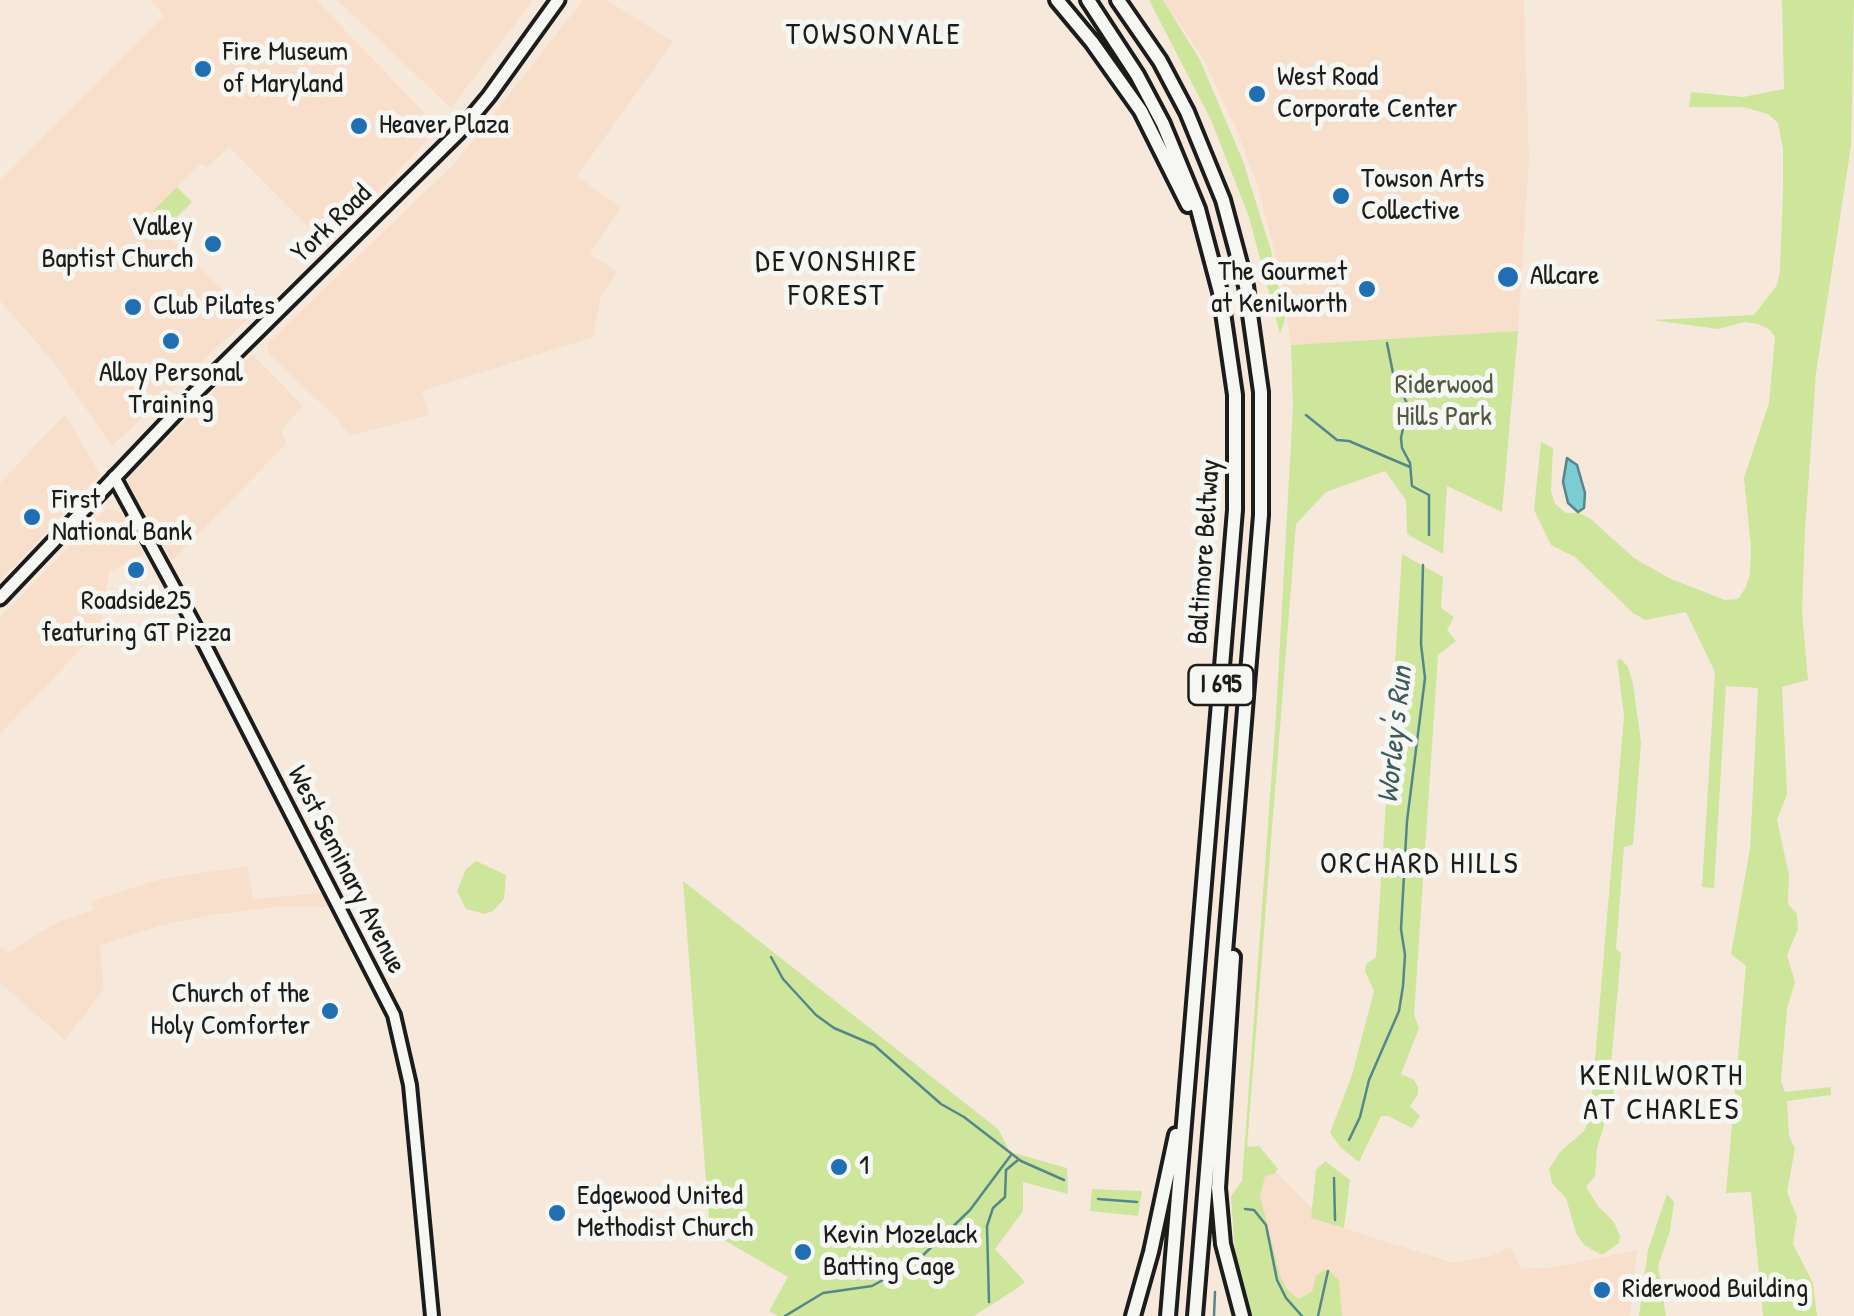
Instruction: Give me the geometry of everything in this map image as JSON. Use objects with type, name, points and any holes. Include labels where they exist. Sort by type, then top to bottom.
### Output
[{"type":"highway","points":[[1057,0],[1112,69],[1151,128],[1192,212],[1220,292]]},
{"type":"highway","name":"Baltimore Beltway","points":[[1088,0],[1120,46],[1163,124],[1198,210],[1220,292],[1235,395],[1235,510],[1168,1316]]},
{"type":"highway","name":"Baltimore Beltway","points":[[1121,0],[1160,61],[1210,164],[1250,304],[1261,392],[1261,514],[1195,1316]]},
{"type":"highway","points":[[1236,824],[1240,846],[1218,1188],[1224,1244],[1242,1316]]},
{"type":"highway","points":[[1133,1316],[1188,1079]]},
{"type":"main road","name":"York Road","points":[[0,598],[114,477],[459,132],[558,0]]},
{"type":"main road","name":"West Seminary Avenue","points":[[114,477],[195,626],[394,1015],[410,1085],[432,1316]]},
{"type":"shaded area","points":[[150,0],[316,0],[439,128],[327,246],[229,147],[206,168],[201,164],[149,216],[250,317],[112,446],[52,360],[0,301],[0,181],[164,15]]},
{"type":"shaded area","points":[[337,0],[533,0],[451,108]]},
{"type":"shaded area","points":[[583,0],[607,0],[673,42],[577,176],[621,208],[590,254],[617,272],[601,296],[593,337],[422,391],[429,415],[350,436],[270,355],[269,342],[456,162]]},
{"type":"shaded area","points":[[1163,0],[1524,0],[1529,159],[1518,331],[1291,345],[1282,282],[1258,187],[1238,133],[1202,56]]},
{"type":"shaded area","points":[[252,354],[303,406],[281,430],[286,444],[172,561],[126,480]]},
{"type":"shaded area","points":[[65,414],[100,475],[0,581],[0,483]]},
{"type":"shaded area","points":[[107,508],[122,513],[144,554],[109,572],[99,630],[0,734],[0,617]]},
{"type":"shaded area","points":[[247,866],[253,899],[322,893],[330,907],[276,907],[212,915],[163,925],[100,945],[104,989],[65,1040],[0,983],[0,946],[8,953],[56,923],[93,910],[91,901],[161,879]]},
{"type":"shaded area","points":[[1247,1143],[1312,1208],[1311,1218],[1454,1263],[1491,1256],[1510,1247],[1522,1269],[1556,1267],[1637,1250],[1630,1316],[1271,1316],[1243,1195]]},
{"type":"green space","points":[[1149,0],[1163,0],[1200,60],[1243,161],[1271,250],[1285,319],[1280,334],[1249,217],[1211,120]]},
{"type":"green space","points":[[1782,0],[1854,0],[1851,146],[1816,373],[1805,530],[1802,611],[1808,680],[1782,687],[1787,794],[1777,820],[1789,875],[1788,904],[1797,914],[1798,929],[1787,955],[1795,982],[1787,1009],[1781,1081],[1785,1092],[1831,1087],[1831,1095],[1787,1101],[1789,1136],[1795,1148],[1787,1192],[1797,1217],[1793,1244],[1813,1283],[1817,1316],[1763,1316],[1751,1192],[1726,1193],[1746,966],[1731,954],[1750,849],[1758,688],[1726,686],[1714,888],[1702,887],[1715,672],[1686,612],[1645,620],[1633,613],[1575,557],[1551,545],[1534,510],[1541,442],[1553,448],[1551,491],[1555,504],[1566,513],[1580,513],[1592,520],[1634,558],[1671,579],[1725,600],[1738,599],[1746,587],[1751,547],[1744,478],[1769,403],[1775,337],[1758,324],[1745,322],[1718,329],[1652,320],[1754,315],[1777,285],[1783,190],[1783,149],[1778,123],[1768,114],[1743,107],[1689,107],[1691,92],[1743,97],[1784,89]]},
{"type":"green space","points":[[177,187],[192,202],[173,221],[177,225],[172,230],[153,211]]},
{"type":"green space","name":"Riderwood Hills Park","points":[[1518,331],[1502,512],[1447,486],[1443,554],[1407,534],[1406,500],[1385,471],[1326,492],[1296,524],[1247,1147],[1259,1146],[1278,1169],[1265,1176],[1260,1196],[1286,1288],[1298,1299],[1312,1292],[1316,1276],[1330,1271],[1339,1281],[1342,1316],[1250,1316],[1232,1259],[1235,1255],[1231,1196],[1242,1181],[1276,715],[1293,406],[1291,345]]},
{"type":"green space","points":[[1402,554],[1443,577],[1441,608],[1454,617],[1447,630],[1456,641],[1438,655],[1414,1015],[1419,1028],[1401,1074],[1414,1080],[1418,1087],[1410,1106],[1420,1116],[1412,1128],[1381,1116],[1359,1162],[1330,1133],[1352,1075],[1374,991],[1365,971],[1366,964],[1376,957]]},
{"type":"green space","points":[[1621,659],[1633,684],[1641,742],[1633,845],[1624,847],[1616,949],[1621,953],[1610,1076],[1614,1094],[1597,1148],[1595,1176],[1586,1187],[1614,1222],[1620,1236],[1619,1243],[1602,1255],[1584,1245],[1576,1233],[1566,1198],[1552,1183],[1549,1169],[1560,1152],[1584,1131],[1590,1118],[1624,716],[1617,660]]},
{"type":"green space","points":[[476,861],[506,875],[504,899],[485,914],[466,909],[457,891],[466,869]]},
{"type":"green space","points":[[683,881],[998,1129],[1010,1152],[1067,1168],[1068,1194],[1023,1182],[1023,1211],[995,1249],[1025,1282],[974,1316],[778,1316],[769,1311],[788,1277],[710,1232]]},
{"type":"green space","points":[[1325,1161],[1350,1180],[1344,1228],[1311,1218],[1316,1170]]},
{"type":"green space","points":[[1092,1189],[1142,1191],[1138,1216],[1090,1211]]},
{"type":"green space","points":[[1667,1194],[1674,1202],[1670,1231],[1658,1266],[1666,1316],[1639,1316],[1648,1250]]},
{"type":"water","points":[[1567,458],[1577,465],[1585,493],[1584,508],[1578,512],[1568,503],[1563,482]]},
{"type":"waterway","points":[[1387,343],[1394,378]]},
{"type":"waterway","points":[[1398,386],[1408,405],[1402,448],[1410,463],[1412,486],[1429,495],[1429,535]]},
{"type":"waterway","name":"Worley's Run","points":[[1306,415],[1337,440],[1349,441],[1410,467]]},
{"type":"waterway","name":"Worley's Run","points":[[1349,1140],[1360,1117],[1369,1080],[1399,1011],[1403,986],[1405,955],[1401,929],[1407,821],[1425,678],[1421,644],[1423,565]]},
{"type":"waterway","points":[[771,957],[783,979],[816,1015],[834,1028],[874,1045],[941,1104],[1021,1161],[1064,1180]]},
{"type":"waterway","points":[[785,1316],[823,1293],[872,1286],[917,1261],[970,1210],[1011,1155]]},
{"type":"waterway","points":[[989,1302],[987,1226],[993,1208],[1005,1197],[1006,1170],[1018,1160]]},
{"type":"waterway","name":"Worley's Run","points":[[1334,1178],[1335,1220]]},
{"type":"waterway","points":[[1098,1199],[1137,1202]]},
{"type":"waterway","points":[[1245,1209],[1254,1210],[1266,1225],[1277,1280],[1302,1316]]},
{"type":"waterway","name":"Worley's Run","points":[[1318,1316],[1328,1271]]},
{"type":"waterway","points":[[1214,1316],[1215,1292]]},
{"type":"place","name":"Fire Museum of Maryland","points":[[203,69]]},
{"type":"place","name":"West Road Corporate Center","points":[[1257,94]]},
{"type":"place","name":"Heaver Plaza","points":[[359,126]]},
{"type":"place","name":"Towson Arts Collective","points":[[1341,196]]},
{"type":"place","name":"Valley Baptist Church","points":[[213,244]]},
{"type":"place","name":"Allcare","points":[[1508,277]]},
{"type":"place","name":"The Gourmet at Kenilworth","points":[[1367,289]]},
{"type":"place","name":"Club Pilates","points":[[133,307]]},
{"type":"place","name":"Alloy Personal Training","points":[[171,341]]},
{"type":"place","name":"First National Bank","points":[[32,517]]},
{"type":"place","name":"Roadside25 featuring GT Pizza","points":[[136,570]]},
{"type":"place","name":"Church of the Holy Comforter","points":[[330,1011]]},
{"type":"place","name":"1","points":[[839,1167]]},
{"type":"place","name":"Edgewood United Methodist Church","points":[[557,1213]]},
{"type":"place","name":"Kevin Mozelack Batting Cage","points":[[803,1252]]},
{"type":"place","name":"Riderwood Building","points":[[1602,1290]]},
{"type":"district","name":"TOWSONVALE","points":[[874,36]]},
{"type":"district","name":"DEVONSHIRE FOREST","points":[[837,280]]},
{"type":"district","name":"ORCHARD HILLS","points":[[1420,865]]},
{"type":"district","name":"KENILWORTH AT CHARLES","points":[[1662,1094]]}]
